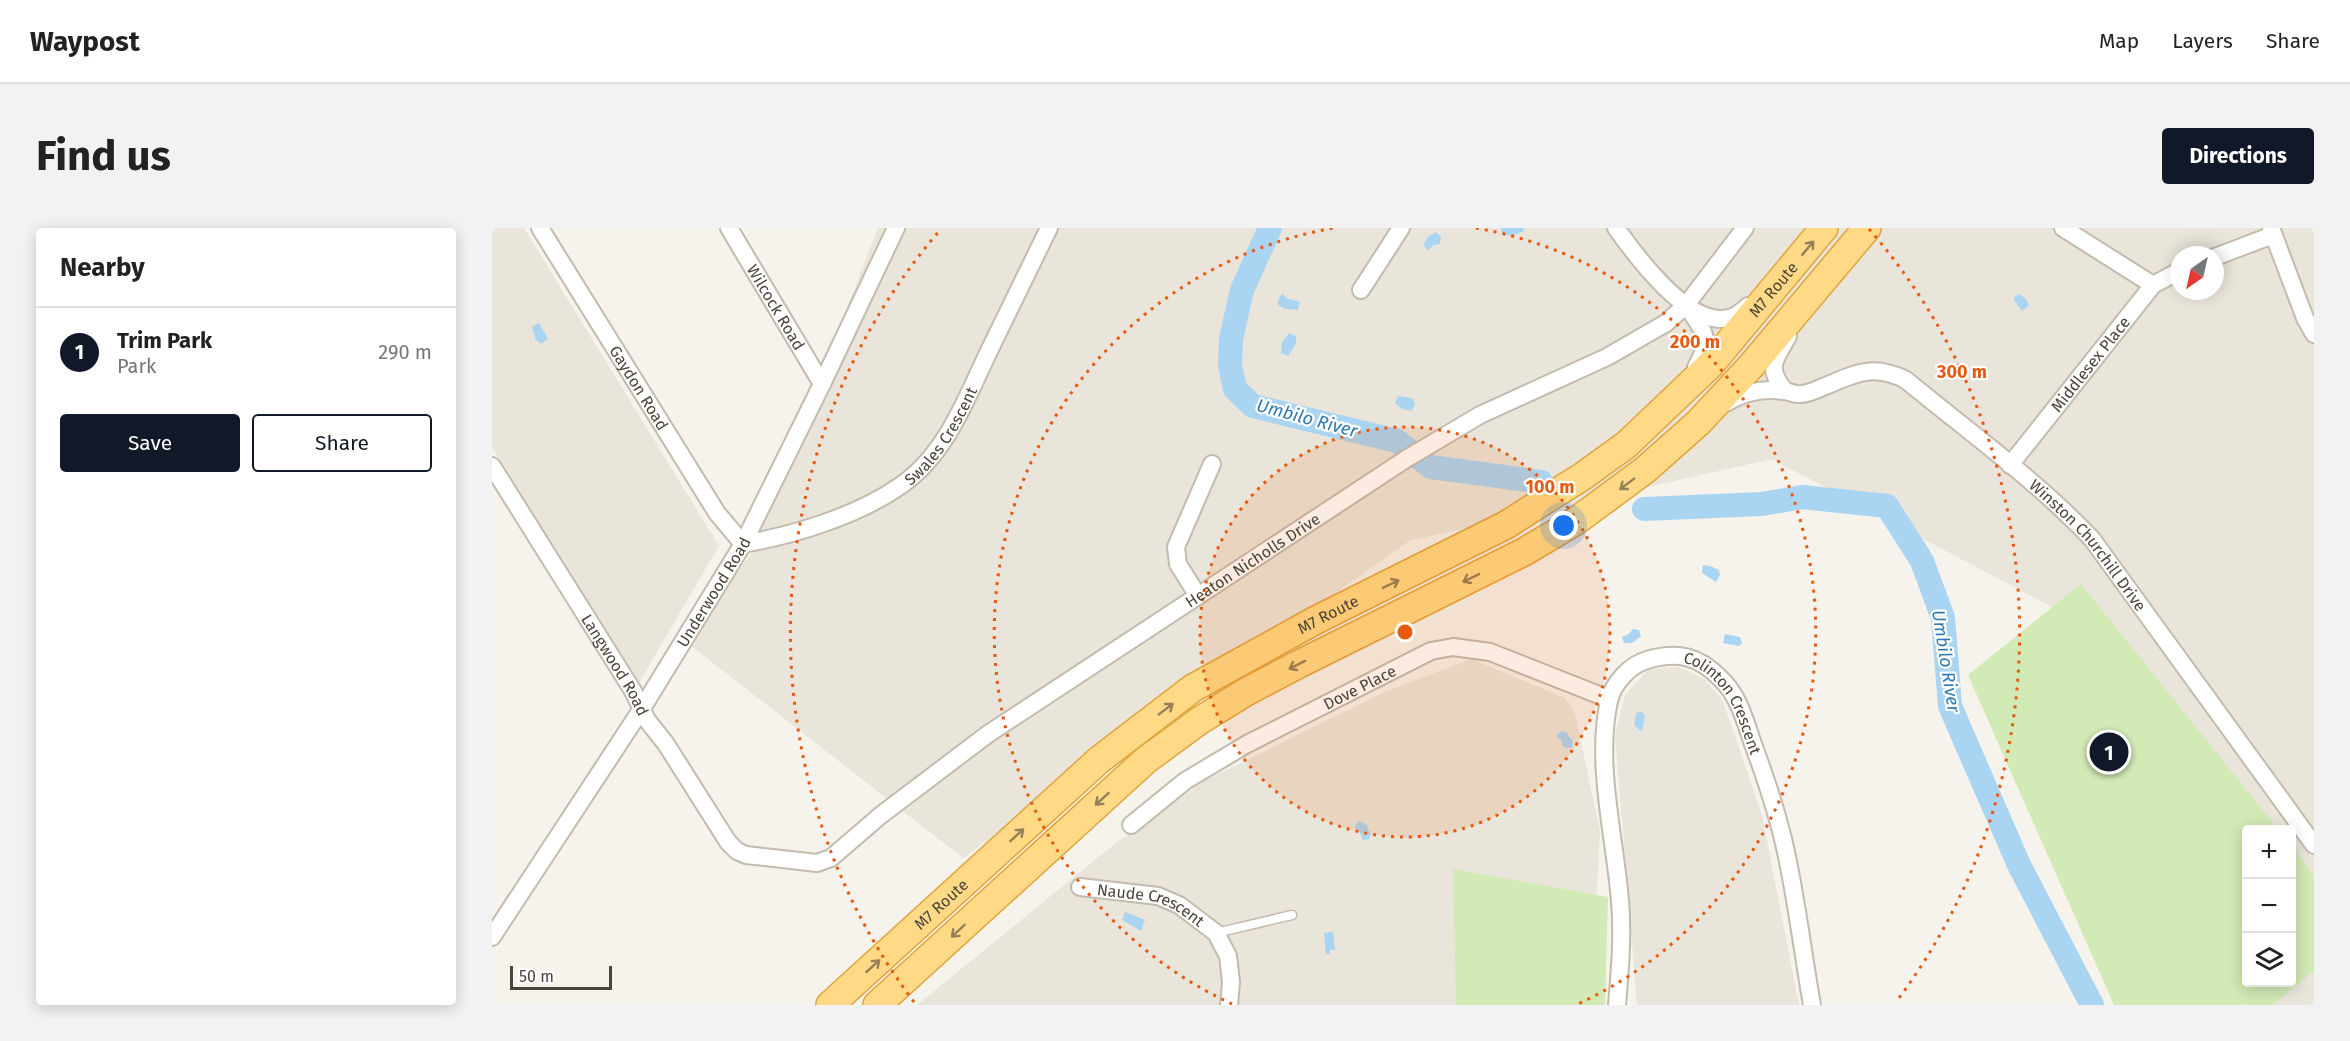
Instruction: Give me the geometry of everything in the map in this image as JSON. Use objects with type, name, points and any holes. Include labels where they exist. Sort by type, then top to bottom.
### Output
[{"type":"highway","name":"M7 Route","points":[[830,1005],[1099,760],[1193,688],[1316,620],[1506,525],[1583,476],[1626,445],[1710,365],[1824,228]]},
{"type":"highway","name":"M7 Route","points":[[877,1005],[1146,760],[1199,721],[1246,692],[1309,659],[1524,552],[1609,498],[1672,447],[1709,412],[1752,365],[1867,228]]},
{"type":"street","name":"Gaydon Road","points":[[540,228],[717,513],[743,544]]},
{"type":"street","name":"Wilcock Road","points":[[729,228],[822,384]]},
{"type":"street","name":"Underwood Road","points":[[492,937],[606,760],[641,710],[743,544],[896,228]]},
{"type":"street","name":"Swales Crescent","points":[[743,544],[774,538],[849,513],[900,486],[927,463],[950,431],[1049,228]]},
{"type":"street","points":[[1361,290],[1401,228]]},
{"type":"street","points":[[1616,228],[1652,274],[1686,305],[1702,327],[1706,351],[1683,391]]},
{"type":"street","name":"Heaton Nicholls Drive","points":[[746,855],[804,862],[826,861],[881,815],[988,734],[1406,459],[1480,415],[1607,357],[1666,323],[1686,305],[1745,228]]},
{"type":"street","points":[[2063,228],[2153,285]]},
{"type":"street","points":[[2224,253],[2272,231],[2310,314],[2314,334]]},
{"type":"street","points":[[1686,305],[1710,317],[1728,319],[1738,315],[1784,276]]},
{"type":"street","name":"Middlesex Place","points":[[2010,465],[2153,285],[2170,276]]},
{"type":"street","points":[[1785,391],[1775,379],[1773,366],[1809,298]]},
{"type":"street","name":"Winston Churchill Drive","points":[[1709,412],[1749,392],[1785,391],[1799,395],[1860,372],[1878,370],[1906,380],[2010,465],[2076,522],[2092,540],[2314,844]]},
{"type":"street","points":[[1198,596],[1178,564],[1176,547],[1212,464]]},
{"type":"street","name":"Langwood Road","points":[[492,466],[633,692],[641,710],[666,744],[728,842],[737,851],[746,855]]},
{"type":"street","name":"Dove Place","points":[[1131,825],[1185,781],[1247,744],[1431,651],[1453,647],[1490,652],[1609,699]]},
{"type":"street","name":"Colinton Crescent","points":[[1617,1005],[1621,928],[1620,899],[1606,789],[1609,699],[1624,674],[1637,663],[1662,656],[1682,655],[1703,664],[1723,680],[1738,702],[1770,789],[1786,852],[1812,1005]]},
{"type":"street","name":"Naude Crescent","points":[[1080,888],[1158,896],[1179,905],[1216,933],[1228,956],[1229,1005]]},
{"type":"lane","name":"Naude Crescent","points":[[1216,933],[1292,915]]},
{"type":"shaded area","points":[[492,228],[524,228],[719,546],[638,684],[492,447]]},
{"type":"shaded area","points":[[878,228],[2314,228],[2314,1005],[2144,1005],[2082,623],[1772,459],[1409,541],[963,858],[685,641],[751,554]]},
{"type":"shaded area","points":[[1471,659],[1565,698],[1575,714],[1600,831],[1591,1005],[917,1005],[1117,842],[1202,782],[1387,691]]},
{"type":"shaded area","points":[[1679,667],[1704,679],[1722,699],[1762,815],[1799,1005],[1637,1005],[1615,735],[1625,695],[1649,669]]},
{"type":"green space","points":[[2081,584],[2275,825],[2242,825],[2242,987],[2294,987],[2272,1005],[2114,1005],[1968,675]]},
{"type":"green space","points":[[2296,852],[2314,875],[2314,971],[2296,986]]},
{"type":"green space","points":[[1453,869],[1608,897],[1605,1005],[1456,1005]]},
{"type":"water","points":[[1501,228],[1523,228],[1524,231],[1508,235],[1502,234]]},
{"type":"water","points":[[1436,232],[1441,237],[1440,244],[1428,250],[1423,245],[1428,237]]},
{"type":"water","points":[[1283,294],[1286,298],[1300,302],[1298,310],[1285,309],[1277,304]]},
{"type":"water","points":[[2019,294],[2026,299],[2029,305],[2022,311],[2014,300]]},
{"type":"water","points":[[539,323],[548,339],[541,344],[536,340],[532,327]]},
{"type":"water","points":[[1289,333],[1296,336],[1296,343],[1288,356],[1281,353],[1282,342]]},
{"type":"water","points":[[1398,396],[1411,398],[1415,403],[1412,411],[1402,409],[1395,403]]},
{"type":"water","points":[[1703,565],[1719,570],[1720,575],[1716,582],[1702,573]]},
{"type":"water","points":[[1633,629],[1639,630],[1641,636],[1632,643],[1624,643],[1622,637]]},
{"type":"water","points":[[1725,634],[1740,637],[1742,643],[1739,646],[1723,643]]},
{"type":"water","points":[[1640,711],[1645,715],[1642,732],[1634,725],[1636,714]]},
{"type":"water","points":[[1561,731],[1566,732],[1573,742],[1572,747],[1566,748],[1562,745],[1562,741],[1556,736]]},
{"type":"water","points":[[1359,821],[1367,825],[1371,833],[1369,839],[1363,840],[1355,828]]},
{"type":"water","points":[[1125,912],[1145,920],[1141,931],[1122,920]]},
{"type":"water","points":[[1333,932],[1335,950],[1330,950],[1330,954],[1326,954],[1324,933]]},
{"type":"waterway","name":"Umbilo River","points":[[1270,228],[1242,290],[1231,339],[1230,365],[1235,389],[1253,406],[1397,441],[1431,467],[1541,482]]},
{"type":"waterway","name":"Umbilo River","points":[[1644,509],[1762,504],[1802,497],[1887,506],[1922,561],[1943,618],[1950,706],[2019,865],[2092,1005]]},
{"type":"place","name":"Trim Park","points":[[2109,752]]}]
